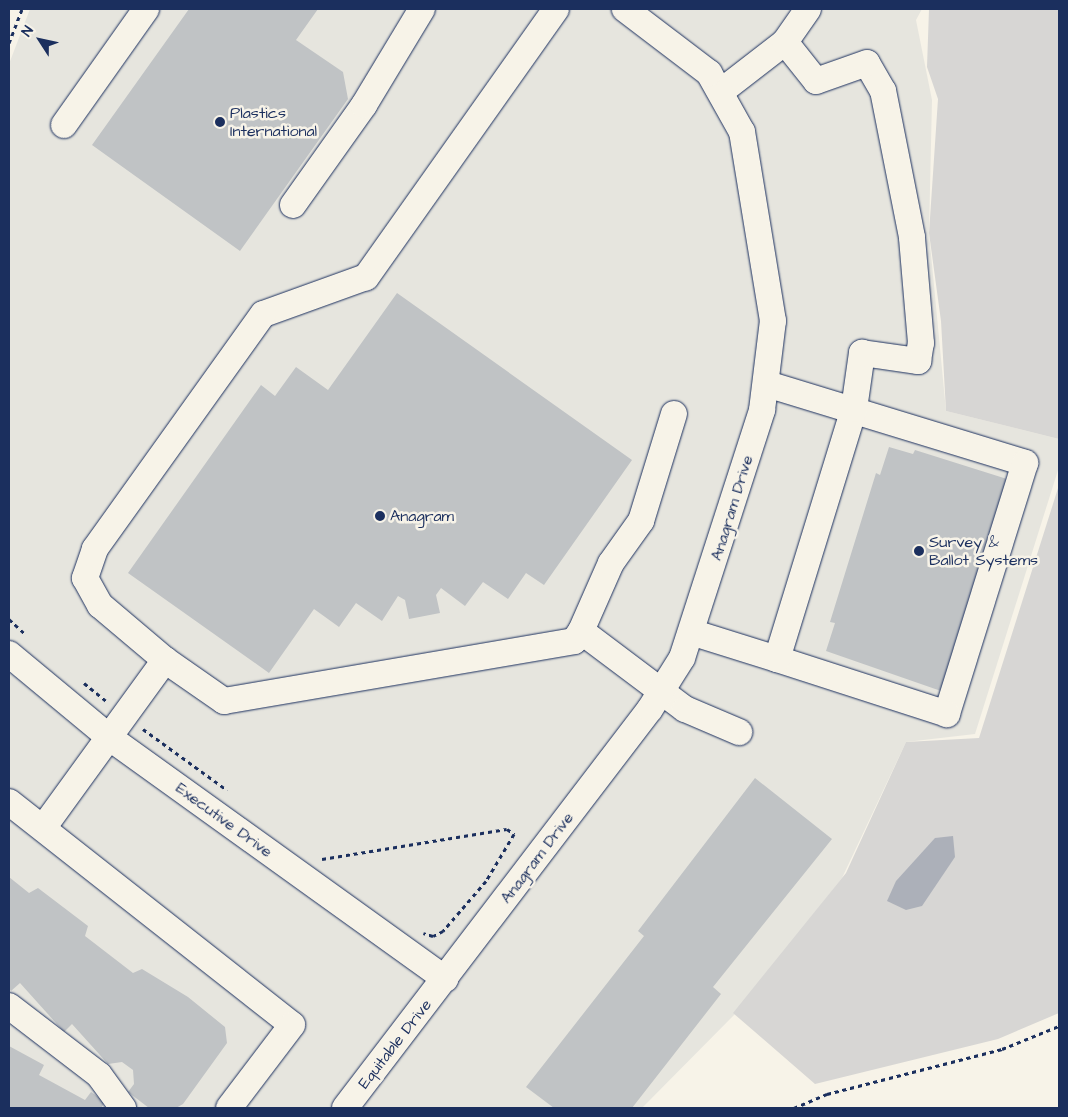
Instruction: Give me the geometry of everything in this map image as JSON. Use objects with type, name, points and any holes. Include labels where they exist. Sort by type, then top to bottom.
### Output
[{"type":"street","points":[[64,125],[146,9]]},
{"type":"street","points":[[556,9],[366,277],[263,314],[88,561],[85,578],[100,605],[165,660],[224,701],[574,641],[581,631],[611,563],[641,521],[674,414]]},
{"type":"street","name":"Anagram Drive","points":[[445,979],[661,690],[694,633],[767,384],[773,321],[742,132],[723,90],[668,38],[625,9]]},
{"type":"street","points":[[723,90],[785,42],[808,9]]},
{"type":"street","points":[[293,205],[364,105],[411,13]]},
{"type":"street","points":[[777,659],[854,409],[862,353],[918,361],[921,343],[912,237],[895,139],[883,91],[867,62],[816,81],[785,42]]},
{"type":"street","points":[[694,633],[948,714],[1025,463],[854,409],[767,384]]},
{"type":"street","points":[[581,631],[685,709],[740,732]]},
{"type":"street","name":"Executive Drive","points":[[9,654],[110,738],[445,979]]},
{"type":"street","points":[[43,828],[165,660]]},
{"type":"street","points":[[9,802],[292,1025],[229,1108]]},
{"type":"street","name":"Equitable Drive","points":[[345,1108],[445,979]]},
{"type":"street","points":[[9,1006],[100,1075],[123,1108]]},
{"type":"path","points":[[9,43],[22,9]]},
{"type":"path","points":[[9,620],[33,641]]},
{"type":"path","points":[[79,679],[125,716],[229,792]]},
{"type":"path","points":[[322,859],[507,829],[514,834],[486,881],[443,931],[433,936],[420,932]]},
{"type":"path","points":[[314,854],[329,865]]},
{"type":"path","points":[[794,1108],[827,1094],[1002,1049],[1059,1026]]},
{"type":"shaded area","points":[[30,9],[922,9],[916,20],[932,100],[929,233],[946,411],[1059,439],[1059,467],[975,734],[906,742],[842,878],[735,1014],[642,1108],[9,1108],[9,64]]},
{"type":"shaded area","points":[[929,9],[1059,9],[1059,439],[946,411],[941,321],[929,233],[938,99],[927,67]]},
{"type":"shaded area","points":[[1059,485],[1059,1013],[998,1039],[815,1084],[733,1013],[846,873],[906,742],[979,738]]},
{"type":"shaded area","points":[[953,836],[955,857],[922,906],[906,910],[887,901],[896,881],[935,838]]},
{"type":"building","name":"Plastics International","points":[[189,9],[318,9],[296,40],[343,72],[348,99],[240,251],[92,145]]},
{"type":"building","name":"Anagram","points":[[397,293],[632,460],[544,585],[526,573],[508,599],[483,582],[465,606],[441,588],[436,595],[440,613],[409,619],[405,600],[398,596],[382,621],[356,603],[339,627],[314,609],[269,673],[128,573],[261,385],[275,396],[296,367],[328,390]]},
{"type":"building","name":"Survey & Ballot Systems","points":[[889,447],[913,454],[915,450],[1007,479],[941,691],[826,651],[835,623],[830,622],[876,473],[880,475]]},
{"type":"building","points":[[755,778],[832,839],[713,987],[721,994],[632,1108],[554,1108],[526,1087],[644,936],[638,931]]},
{"type":"building","points":[[9,877],[29,893],[38,888],[88,926],[85,936],[133,973],[142,969],[188,997],[225,1027],[227,1043],[183,1104],[176,1108],[149,1108],[128,1092],[134,1084],[133,1070],[122,1062],[108,1064],[72,1024],[64,1032],[20,983],[11,991],[9,988]]},
{"type":"building","points":[[9,1046],[44,1065],[39,1075],[85,1100],[91,1092],[105,1102],[101,1108],[9,1108]]},
{"type":"place","name":"Plastics International","points":[[220,122]]},
{"type":"place","name":"Anagram","points":[[380,516]]},
{"type":"place","name":"Survey & Ballot Systems","points":[[919,551]]}]
